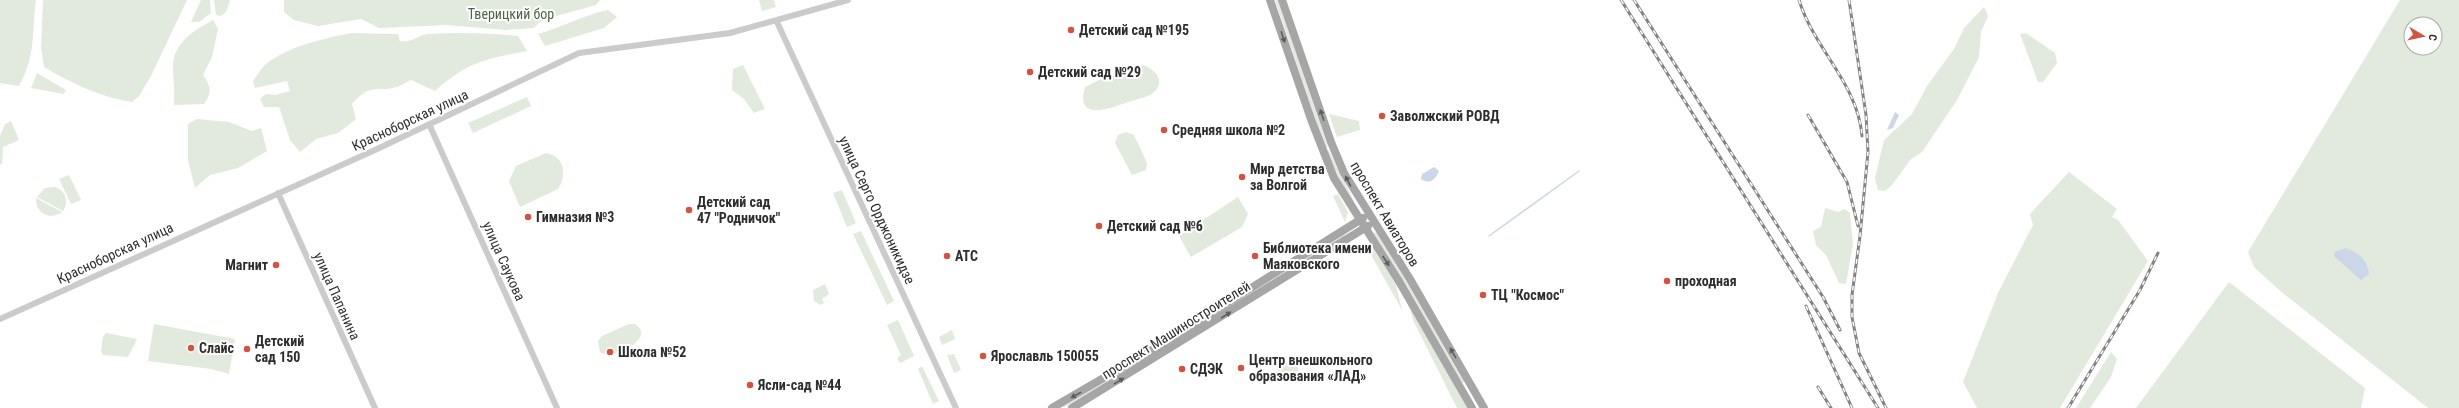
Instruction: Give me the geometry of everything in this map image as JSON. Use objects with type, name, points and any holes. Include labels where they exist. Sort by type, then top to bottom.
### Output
[{"type":"main road","name":"проспект Авиаторов","points":[[1270,0],[1327,164],[1400,283],[1472,408]]},
{"type":"main road","name":"проспект Авиаторов","points":[[1282,0],[1337,159],[1350,185],[1410,279],[1484,408]]},
{"type":"main road","name":"проспект Машиностроителей","points":[[1052,408],[1155,348],[1369,214]]},
{"type":"main road","name":"проспект Машиностроителей","points":[[1072,408],[1374,223]]},
{"type":"street","name":"Красноборская улица","points":[[0,319],[429,124],[579,53],[730,34],[777,22],[848,0]]},
{"type":"street","name":"улица Серго Орджоникидзе","points":[[777,22],[956,408]]},
{"type":"street","name":"улица Саукова","points":[[429,124],[557,408]]},
{"type":"street","name":"улица Папанина","points":[[278,193],[375,408]]},
{"type":"green space","points":[[0,0],[36,0],[31,54],[29,64],[19,86],[0,83]]},
{"type":"green space","points":[[43,0],[187,0],[151,76],[139,96],[132,102],[109,97],[86,89],[44,67],[41,48]]},
{"type":"green space","points":[[201,0],[210,0],[211,13],[199,22],[191,22]]},
{"type":"green space","points":[[214,0],[230,0],[226,12],[221,16],[216,15]]},
{"type":"green space","name":"Тверицкий бор","points":[[284,0],[600,0],[596,5],[542,20],[534,28],[506,30],[447,25],[379,28],[361,19],[318,26],[294,20],[284,12]]},
{"type":"green space","points":[[759,0],[774,0],[776,7],[762,11]]},
{"type":"green space","points":[[1275,0],[1278,0],[1328,147],[1325,148]]},
{"type":"green space","points":[[2400,0],[2459,0],[2459,408],[2428,408],[2279,290],[2254,267],[2248,252]]},
{"type":"green space","points":[[1984,7],[1988,16],[1981,32],[1979,57],[1957,100],[1922,152],[1911,159],[1892,185],[1885,191],[1878,190],[1875,178],[1884,140],[1912,114],[1927,86],[1954,49],[1964,28]]},
{"type":"green space","points":[[608,10],[617,17],[604,28],[545,46],[538,34],[590,15]]},
{"type":"green space","points":[[213,20],[218,29],[212,57],[203,75],[210,90],[208,96],[204,104],[174,105],[173,67],[174,58],[177,51],[186,38]]},
{"type":"green space","points":[[351,33],[398,34],[400,41],[409,41],[425,35],[440,33],[474,33],[518,36],[527,51],[478,63],[446,81],[435,91],[411,80],[397,87],[373,90],[364,93],[352,104],[356,119],[338,133],[316,139],[300,152],[290,140],[279,107],[264,107],[260,99],[266,94],[275,95],[290,91],[287,81],[255,88],[253,81],[266,64],[285,52],[307,44]]},
{"type":"green space","points":[[2026,33],[2055,53],[2057,63],[2043,82],[2038,82],[2020,34]]},
{"type":"green space","points":[[743,65],[765,109],[754,113],[744,99],[732,90],[733,69]]},
{"type":"green space","points":[[1143,65],[1151,69],[1158,76],[1159,84],[1152,94],[1106,109],[1090,109],[1085,106],[1083,98],[1085,87],[1097,81]]},
{"type":"green space","points":[[37,73],[66,90],[64,94],[31,88]]},
{"type":"green space","points":[[527,97],[531,106],[473,133],[468,123]]},
{"type":"green space","points":[[1329,114],[1359,121],[1360,130],[1337,137]]},
{"type":"green space","points":[[197,119],[229,122],[252,131],[261,128],[267,151],[238,168],[210,175],[195,188],[188,160],[188,124]]},
{"type":"green space","points":[[11,121],[19,140],[3,147],[2,165],[0,164],[0,136],[5,124]]},
{"type":"green space","points":[[1126,132],[1134,135],[1147,163],[1146,170],[1132,175],[1115,143],[1118,135]]},
{"type":"green space","points":[[1329,150],[1356,205],[1341,182],[1326,151]]},
{"type":"green space","points":[[546,153],[557,158],[561,162],[563,178],[561,184],[558,189],[520,207],[509,181],[516,166]]},
{"type":"green space","points":[[2069,172],[2117,209],[2112,217],[2118,220],[2148,261],[2060,408],[1977,408],[1963,382],[1998,293],[2033,225],[2030,214]]},
{"type":"green space","points":[[69,175],[81,200],[71,204],[59,179]]},
{"type":"green space","points":[[55,187],[62,191],[66,200],[63,211],[37,197],[45,188]]},
{"type":"green space","points":[[842,190],[856,223],[847,227],[833,193]]},
{"type":"green space","points":[[1338,194],[1348,212],[1345,222],[1333,196]]},
{"type":"green space","points":[[1238,197],[1248,214],[1242,227],[1191,257],[1179,236]]},
{"type":"green space","points":[[36,198],[62,212],[53,216],[44,214],[38,208]]},
{"type":"green space","points":[[1825,208],[1838,212],[1845,209],[1850,213],[1853,244],[1846,284],[1839,283],[1826,255],[1816,245],[1813,231],[1821,227]]},
{"type":"green space","points":[[861,231],[894,301],[887,305],[853,234]]},
{"type":"green space","points":[[1376,232],[1417,297],[1466,381],[1462,383],[1414,300],[1373,234]]},
{"type":"green space","points":[[1345,234],[1346,235],[1070,405],[1060,408],[1157,351]]},
{"type":"green space","points":[[1370,243],[1396,285],[1402,310],[1366,246]]},
{"type":"green space","points":[[2229,282],[2365,388],[2361,408],[2136,408]]},
{"type":"green space","points":[[825,284],[829,294],[822,299],[824,303],[821,305],[814,301],[813,290]]},
{"type":"green space","points":[[1410,308],[1468,408],[1457,408],[1413,320]]},
{"type":"green space","points":[[898,320],[914,356],[900,363],[897,358],[901,355],[887,325]]},
{"type":"green space","name":"Слайс","points":[[154,324],[235,339],[229,374],[211,369],[148,361]]},
{"type":"green space","points":[[629,324],[635,324],[641,330],[641,336],[637,341],[622,351],[606,354],[600,352],[598,341],[602,336]]},
{"type":"green space","points":[[952,330],[955,339],[942,345],[939,337]]},
{"type":"green space","points":[[106,333],[137,339],[128,357],[103,355],[101,351],[103,337]]},
{"type":"green space","points":[[2111,352],[2117,359],[2111,377],[2090,408],[2076,408]]},
{"type":"green space","points":[[954,354],[961,370],[954,373],[947,355]]},
{"type":"green space","points":[[1293,360],[1299,370],[1283,379],[1277,370]]},
{"type":"green space","points":[[922,366],[939,401],[933,404],[918,369]]},
{"type":"water","points":[[1895,112],[1899,115],[1893,128],[1887,130]]},
{"type":"water","points":[[1434,167],[1439,171],[1432,181],[1427,182],[1421,179],[1422,174]]},
{"type":"water","points":[[2345,248],[2358,254],[2366,264],[2369,274],[2361,280],[2334,256],[2335,252]]},
{"type":"waterway","points":[[1489,236],[1579,171]]},
{"type":"railway","points":[[1621,0],[1878,408]]},
{"type":"railway","points":[[1634,0],[1823,297],[1840,330]]},
{"type":"railway","points":[[1799,0],[1815,35],[1853,100],[1859,117],[1862,136]]},
{"type":"railway","points":[[1849,0],[1866,115],[1868,152],[1860,236],[1852,295],[1852,317],[1859,353],[1886,408]]},
{"type":"railway","points":[[1808,115],[1847,182],[1858,226]]},
{"type":"railway","points":[[2068,408],[2140,290],[2158,253]]},
{"type":"railway","points":[[1806,306],[1852,408]]},
{"type":"railway","points":[[1818,387],[1831,408]]},
{"type":"place","name":"Детский сад №195","points":[[1071,30]]},
{"type":"place","name":"Детский сад №29","points":[[1030,72]]},
{"type":"place","name":"Заволжский РОВД","points":[[1382,116]]},
{"type":"place","name":"Средняя школа №2","points":[[1164,130]]},
{"type":"place","name":"Мир детства за Волгой","points":[[1242,177]]},
{"type":"place","name":"Детский сад 47 \"Родничок\"","points":[[689,210]]},
{"type":"place","name":"Гимназия №3","points":[[528,217]]},
{"type":"place","name":"Детский сад №6","points":[[1099,226]]},
{"type":"place","name":"АТС","points":[[947,256]]},
{"type":"place","name":"Библиотека имени Маяковского","points":[[1255,256]]},
{"type":"place","name":"Магнит","points":[[276,265]]},
{"type":"place","name":"проходная","points":[[1667,281]]},
{"type":"place","name":"ТЦ \"Космос\"","points":[[1483,295]]},
{"type":"place","name":"Слайс","points":[[191,348]]},
{"type":"place","name":"Детский сад 150","points":[[247,349]]},
{"type":"place","name":"Школа №52","points":[[610,352]]},
{"type":"place","name":"Ярославль 150055","points":[[983,356]]},
{"type":"place","name":"Центр внешкольного образования «ЛАД»","points":[[1241,368]]},
{"type":"place","name":"СДЭК","points":[[1182,369]]},
{"type":"place","name":"Ясли-сад №44","points":[[750,385]]}]
